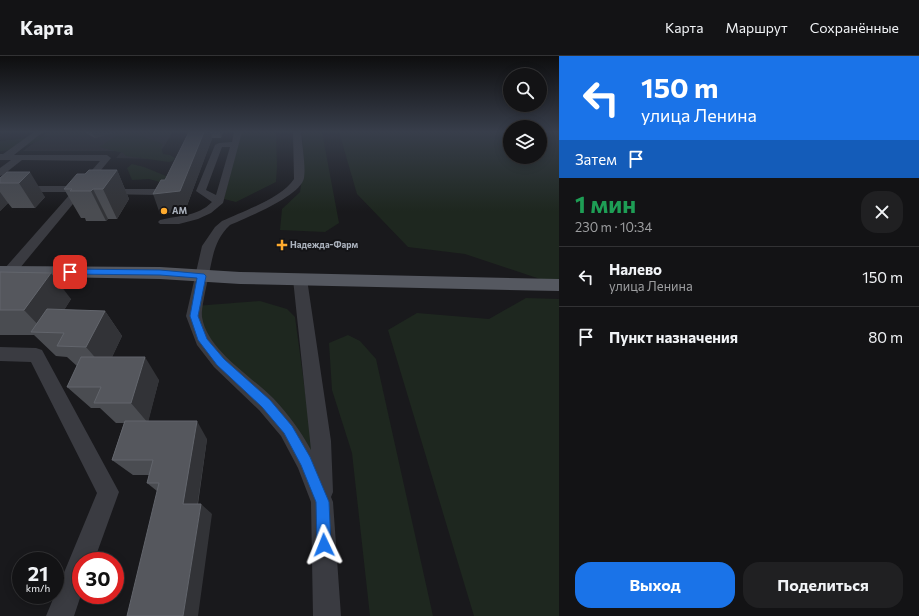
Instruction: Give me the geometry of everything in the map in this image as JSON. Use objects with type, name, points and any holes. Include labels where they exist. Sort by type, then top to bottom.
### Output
[{"type":"main road","points":[[5,271],[160,273],[240,278],[410,283],[559,285]]},
{"type":"street","points":[[0,173],[19,158]]},
{"type":"street","points":[[5,271],[79,191],[107,158]]},
{"type":"street","points":[[214,158],[201,192],[219,201]]},
{"type":"street","points":[[164,222],[185,220],[205,214],[219,201],[231,158]]},
{"type":"street","points":[[298,158],[298,183],[286,193],[226,223],[218,229],[208,246],[194,316],[203,340],[220,362],[266,404],[288,430],[306,462],[322,502]]},
{"type":"street","points":[[0,189],[158,192]]},
{"type":"street","points":[[297,279],[321,441],[327,616]]},
{"type":"street","points":[[0,354],[36,355],[108,492],[85,552]]},
{"type":"street","points":[[60,616],[72,585]]},
{"type":"shaded area","points":[[121,158],[157,158],[156,159]]},
{"type":"shaded area","points":[[141,158],[175,158],[173,161],[169,162]]},
{"type":"shaded area","points":[[234,158],[277,158],[276,182],[236,202],[224,199]]},
{"type":"shaded area","points":[[304,158],[327,158],[339,223],[325,232],[280,230],[282,209],[300,192]]},
{"type":"shaded area","points":[[347,158],[503,158],[503,164],[547,164],[547,158],[559,158],[559,280],[543,280],[465,254],[408,247],[357,194]]},
{"type":"shaded area","points":[[132,164],[144,167],[171,178],[167,184],[149,179],[132,180],[127,168]]},
{"type":"shaded area","points":[[526,298],[559,299],[559,616],[474,616],[388,330],[417,313],[489,319]]},
{"type":"shaded area","points":[[260,301],[287,309],[295,317],[314,458],[203,340],[195,306]]},
{"type":"shaded area","points":[[348,335],[360,341],[376,359],[433,616],[370,616],[352,453],[332,390],[329,343]]},
{"type":"building","points":[[176,158],[193,158],[180,191],[153,194],[161,180],[165,180]]},
{"type":"building","points":[[89,170],[117,170],[103,189],[93,189],[91,191],[70,191],[72,189],[64,189],[77,174],[85,174]]},
{"type":"building","points":[[7,172],[30,172],[19,183],[0,183],[0,178]]},
{"type":"building","points":[[0,272],[51,273],[24,310],[0,310]]},
{"type":"building","points":[[47,309],[105,311],[86,347],[57,346],[64,333],[31,332]]},
{"type":"building","points":[[81,357],[145,357],[131,403],[94,403],[101,387],[67,387]]},
{"type":"building","points":[[125,421],[197,421],[183,504],[201,504],[183,616],[127,616],[159,483],[147,483],[153,460],[112,460]]},
{"type":"place","name":"АМ","points":[[164,211]]},
{"type":"place","name":"Надежда-Фарм","points":[[282,245]]},
{"type":"route","points":[[70,272],[160,273],[202,276],[194,316],[203,340],[220,362],[266,404],[288,430],[306,462],[322,502],[324,545]]}]
